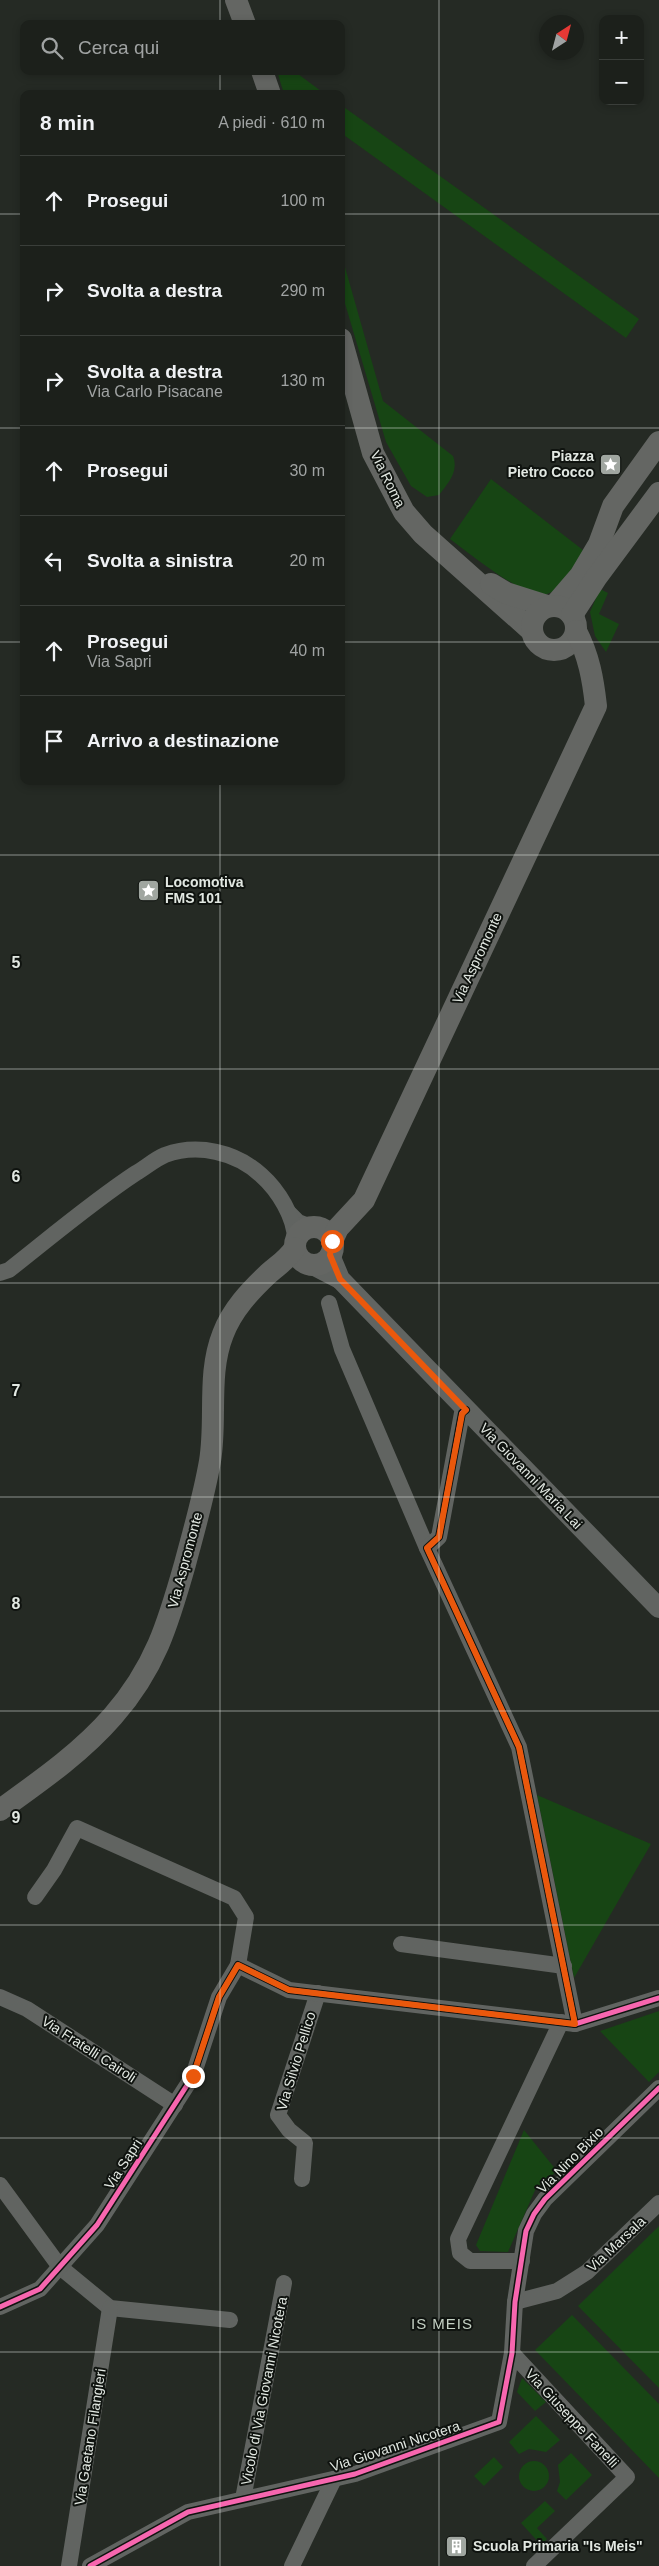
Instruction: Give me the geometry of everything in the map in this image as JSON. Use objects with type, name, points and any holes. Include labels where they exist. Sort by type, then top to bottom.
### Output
[{"type":"main road","points":[[236,0],[244,20]]},
{"type":"main road","points":[[263,75],[269,90]]},
{"type":"main road","name":"Via Roma","points":[[345,352],[378,461],[404,512],[423,534],[532,630],[539,645],[556,651]]},
{"type":"main road","points":[[594,688],[585,673],[556,651],[569,645],[563,615],[580,576],[599,544],[606,519],[613,506],[659,442]]},
{"type":"main road","points":[[532,630],[534,618],[563,615],[659,493]]},
{"type":"main road","points":[[606,519],[610,527],[619,533],[629,533]]},
{"type":"main road","name":"Via Roma","points":[[461,569],[506,593],[563,615]]},
{"type":"main road","name":"Via Aspromonte","points":[[0,1810],[46,1777],[113,1717],[152,1659],[165,1632],[192,1536],[210,1459],[216,1353],[223,1332],[241,1301],[270,1272],[317,1244],[364,1200],[596,706],[593,674],[585,648],[563,615]]},
{"type":"street","points":[[0,1273],[9,1270],[119,1184],[164,1156],[185,1150],[208,1150],[224,1154],[252,1167],[270,1184],[286,1209],[295,1231],[317,1244]]},
{"type":"street","name":"Via Giovanni Maria Lai","points":[[317,1244],[340,1279],[659,1608]]},
{"type":"street","points":[[329,1303],[342,1349],[427,1548],[519,1747],[564,1966],[568,2023],[458,2239],[460,2253],[470,2261],[522,2261]]},
{"type":"street","points":[[427,1548],[439,1537],[462,1414],[466,1410]]},
{"type":"street","points":[[35,1896],[54,1870],[77,1828],[234,1898],[246,1917],[238,1965],[289,1990],[568,2023],[659,1998]]},
{"type":"street","points":[[402,1944],[564,1966]]},
{"type":"street","name":"Via Sapri","points":[[0,2307],[40,2289],[97,2225],[193,2076],[219,1997],[238,1965]]},
{"type":"street","name":"Via Silvio Pellico","points":[[302,2178],[305,2143],[289,2130],[278,2115],[318,1993]]},
{"type":"street","name":"Via Fratelli Cairoli","points":[[0,1997],[27,2009],[175,2105]]},
{"type":"street","name":"Via Nino Bixio","points":[[522,2261],[526,2231],[534,2214],[545,2199],[659,2088]]},
{"type":"street","points":[[0,2185],[60,2267],[110,2308],[230,2320]]},
{"type":"street","name":"Via Marsala","points":[[515,2302],[557,2291],[587,2272],[659,2203]]},
{"type":"street","name":"Via Giovanni Nicotera","points":[[90,2566],[188,2512],[355,2474],[499,2422],[512,2353],[515,2302],[522,2261]]},
{"type":"street","name":"Vicolo di Via Giovanni Nicotera","points":[[243,2500],[284,2283]]},
{"type":"street","name":"Via Gaetano Filangieri","points":[[69,2566],[110,2308]]},
{"type":"street","name":"Via Giuseppe Fanelli","points":[[512,2353],[627,2477],[534,2566]]},
{"type":"street","points":[[292,2566],[334,2479]]},
{"type":"green space","points":[[278,75],[299,75],[320,90],[283,90]]},
{"type":"green space","points":[[345,108],[639,319],[626,338],[345,136]]},
{"type":"green space","points":[[345,267],[383,401],[453,456],[454,472],[439,495],[427,497],[411,486],[386,442],[345,304]]},
{"type":"green space","points":[[491,479],[583,550],[564,582],[553,591],[547,594],[537,594],[511,582],[497,574],[450,539]]},
{"type":"green space","points":[[600,589],[608,593],[599,614],[619,624],[606,652],[595,636],[590,612]]},
{"type":"green space","points":[[537,1795],[651,1844],[574,1978]]},
{"type":"green space","points":[[659,2011],[659,2072],[649,2082],[600,2031]]},
{"type":"green space","points":[[524,2130],[557,2171],[536,2188],[508,2252],[480,2251],[476,2245]]},
{"type":"green space","points":[[659,2226],[659,2388],[578,2306]]},
{"type":"green space","points":[[572,2315],[659,2404],[659,2478],[535,2350]]},
{"type":"green space","points":[[522,2378],[546,2402],[535,2411],[517,2392]]},
{"type":"green space","points":[[536,2416],[560,2440],[546,2452],[529,2449],[519,2454],[509,2442]]},
{"type":"green space","points":[[571,2453],[592,2475],[566,2500],[557,2491],[560,2482],[558,2465]]},
{"type":"green space","points":[[494,2457],[503,2467],[484,2486],[474,2476]]},
{"type":"green space","points":[[534,2461],[545,2465],[549,2476],[545,2487],[534,2491],[523,2487],[519,2476],[523,2465]]},
{"type":"green space","points":[[545,2501],[555,2511],[537,2528],[547,2539],[541,2545],[521,2523]]},
{"type":"cycle path","points":[[466,1410],[462,1413],[439,1537],[427,1548],[519,1747],[575,2024]]},
{"type":"cycle path","points":[[0,2307],[40,2289],[97,2225],[193,2076],[219,1997],[238,1965],[289,1990],[575,2024],[659,1998]]},
{"type":"cycle path","points":[[90,2566],[188,2512],[355,2474],[499,2422],[512,2353],[515,2302],[526,2231],[534,2214],[545,2199],[659,2088]]},
{"type":"place","name":"Piazza Pietro Cocco","points":[[610,464]]},
{"type":"place","name":"Locomotiva FMS 101","points":[[149,890]]},
{"type":"place","name":"Scuola Primaria \"Is Meis\"","points":[[457,2546]]},
{"type":"district","name":"IS MEIS","points":[[442,2324]]},
{"type":"route","points":[[193,2076],[219,1997],[238,1965],[289,1990],[575,2024],[536,1822],[519,1747],[427,1548],[439,1537],[462,1414],[466,1410],[340,1279],[335,1271],[330,1255],[333,1247],[332,1241]]}]
